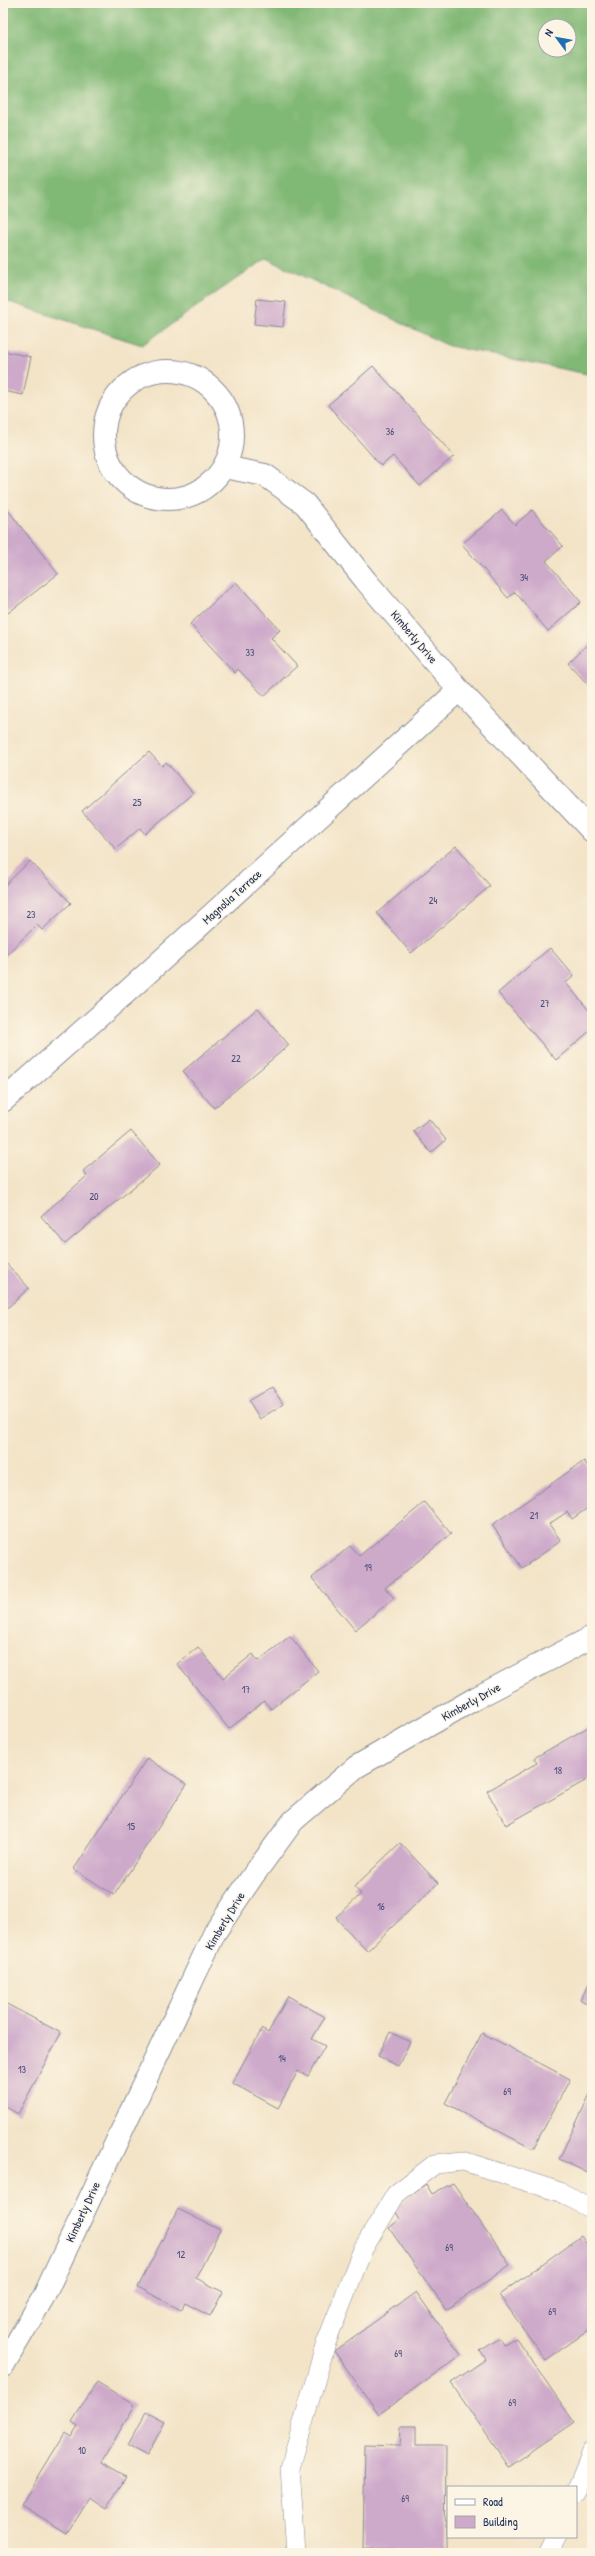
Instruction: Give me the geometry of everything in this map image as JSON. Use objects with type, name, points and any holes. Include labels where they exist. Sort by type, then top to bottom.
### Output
[{"type":"street","points":[[157,372],[177,372],[197,378],[214,390],[225,407],[232,427],[231,447],[224,467],[210,483],[192,495],[170,499],[156,498],[130,487],[115,472],[106,452],[104,431],[109,409],[121,391],[137,379],[157,372]]},
{"type":"street","name":"Kimberly Drive","points":[[224,467],[265,475],[305,504],[366,580],[459,690],[592,831]]},
{"type":"street","name":"Magnolia Terrace","points":[[3,1101],[141,979],[459,690]]},
{"type":"street","name":"Kimberly Drive","points":[[3,2366],[44,2296],[215,1932],[252,1877],[293,1821],[356,1767],[476,1698],[592,1637]]},
{"type":"lane","points":[[296,2553],[290,2468],[326,2343],[363,2249],[396,2194],[435,2164],[463,2161],[560,2192],[592,2209]]},
{"type":"lane","points":[[577,2489],[592,2452]]},
{"type":"lane","points":[[549,2553],[556,2538]]},
{"type":"green space","points":[[5,3],[592,3],[592,375],[449,346],[266,258],[142,345],[3,300],[3,24]]},
{"type":"building","points":[[257,299],[286,302],[283,327],[254,324]]},
{"type":"building","points":[[3,351],[31,357],[23,395],[3,391]]},
{"type":"building","points":[[373,366],[454,456],[420,486],[393,456],[381,466],[328,405]]},
{"type":"building","points":[[3,504],[58,574],[8,613],[3,607]]},
{"type":"building","points":[[502,510],[515,525],[532,510],[563,546],[546,561],[581,602],[548,631],[515,592],[508,598],[462,544]]},
{"type":"building","points":[[236,582],[280,630],[271,638],[297,666],[264,696],[238,669],[235,673],[190,624]]},
{"type":"building","points":[[592,640],[592,689],[568,663]]},
{"type":"building","points":[[149,752],[162,766],[166,762],[193,793],[145,834],[140,828],[116,849],[82,811]]},
{"type":"building","points":[[456,846],[490,886],[411,953],[377,913]]},
{"type":"building","points":[[30,861],[71,903],[42,930],[37,925],[3,958],[3,887]]},
{"type":"building","points":[[550,948],[574,976],[566,983],[592,1014],[592,1029],[556,1060],[498,993]]},
{"type":"building","points":[[258,1008],[289,1045],[214,1108],[183,1071]]},
{"type":"building","points":[[429,1119],[446,1140],[431,1153],[413,1131]]},
{"type":"building","points":[[131,1131],[160,1165],[65,1244],[41,1216],[87,1176],[83,1171]]},
{"type":"building","points":[[3,1260],[29,1288],[3,1312]]},
{"type":"building","points":[[272,1387],[283,1404],[260,1419],[249,1401]]},
{"type":"building","points":[[584,1461],[592,1472],[592,1505],[572,1519],[567,1512],[549,1524],[561,1541],[522,1568],[492,1525]]},
{"type":"building","points":[[425,1502],[451,1534],[385,1588],[394,1598],[355,1630],[312,1578],[350,1546],[359,1556]]},
{"type":"building","points":[[290,1636],[318,1671],[271,1709],[264,1701],[229,1729],[177,1664],[198,1647],[223,1678],[253,1654],[258,1661]]},
{"type":"building","points":[[590,1726],[592,1777],[506,1825],[487,1791],[537,1763],[534,1758]]},
{"type":"building","points":[[147,1758],[187,1784],[114,1895],[74,1869]]},
{"type":"building","points":[[400,1843],[438,1883],[367,1951],[336,1918],[361,1894],[354,1887]]},
{"type":"building","points":[[592,1979],[592,2007],[580,2000]]},
{"type":"building","points":[[288,1996],[325,2017],[312,2039],[325,2046],[308,2076],[298,2071],[278,2108],[232,2083],[262,2029],[268,2033]]},
{"type":"building","points":[[3,2002],[61,2033],[18,2114],[3,2105]]},
{"type":"building","points":[[390,2032],[410,2042],[398,2066],[378,2056]]},
{"type":"building","points":[[482,2033],[570,2079],[533,2149],[445,2103]]},
{"type":"building","points":[[592,2090],[592,2175],[559,2159]]},
{"type":"building","points":[[453,2183],[510,2265],[446,2310],[389,2228],[400,2219],[393,2207],[426,2184],[432,2194]]},
{"type":"building","points":[[178,2209],[220,2230],[196,2278],[223,2292],[210,2316],[185,2303],[181,2310],[138,2287]]},
{"type":"building","points":[[581,2236],[592,2252],[592,2328],[546,2360],[499,2295]]},
{"type":"building","points":[[416,2292],[461,2355],[379,2414],[334,2351]]},
{"type":"building","points":[[500,2338],[504,2345],[516,2338],[574,2422],[509,2467],[451,2383],[486,2359],[480,2351]]},
{"type":"building","points":[[97,2382],[135,2405],[101,2463],[126,2477],[106,2509],[89,2498],[67,2533],[21,2505],[65,2433],[71,2437],[78,2426],[72,2422]]},
{"type":"building","points":[[146,2412],[165,2422],[147,2455],[128,2445]]},
{"type":"building","points":[[401,2426],[416,2426],[416,2446],[446,2446],[445,2550],[414,2550],[414,2553],[397,2553],[397,2549],[363,2549],[365,2445],[400,2446]]}]
